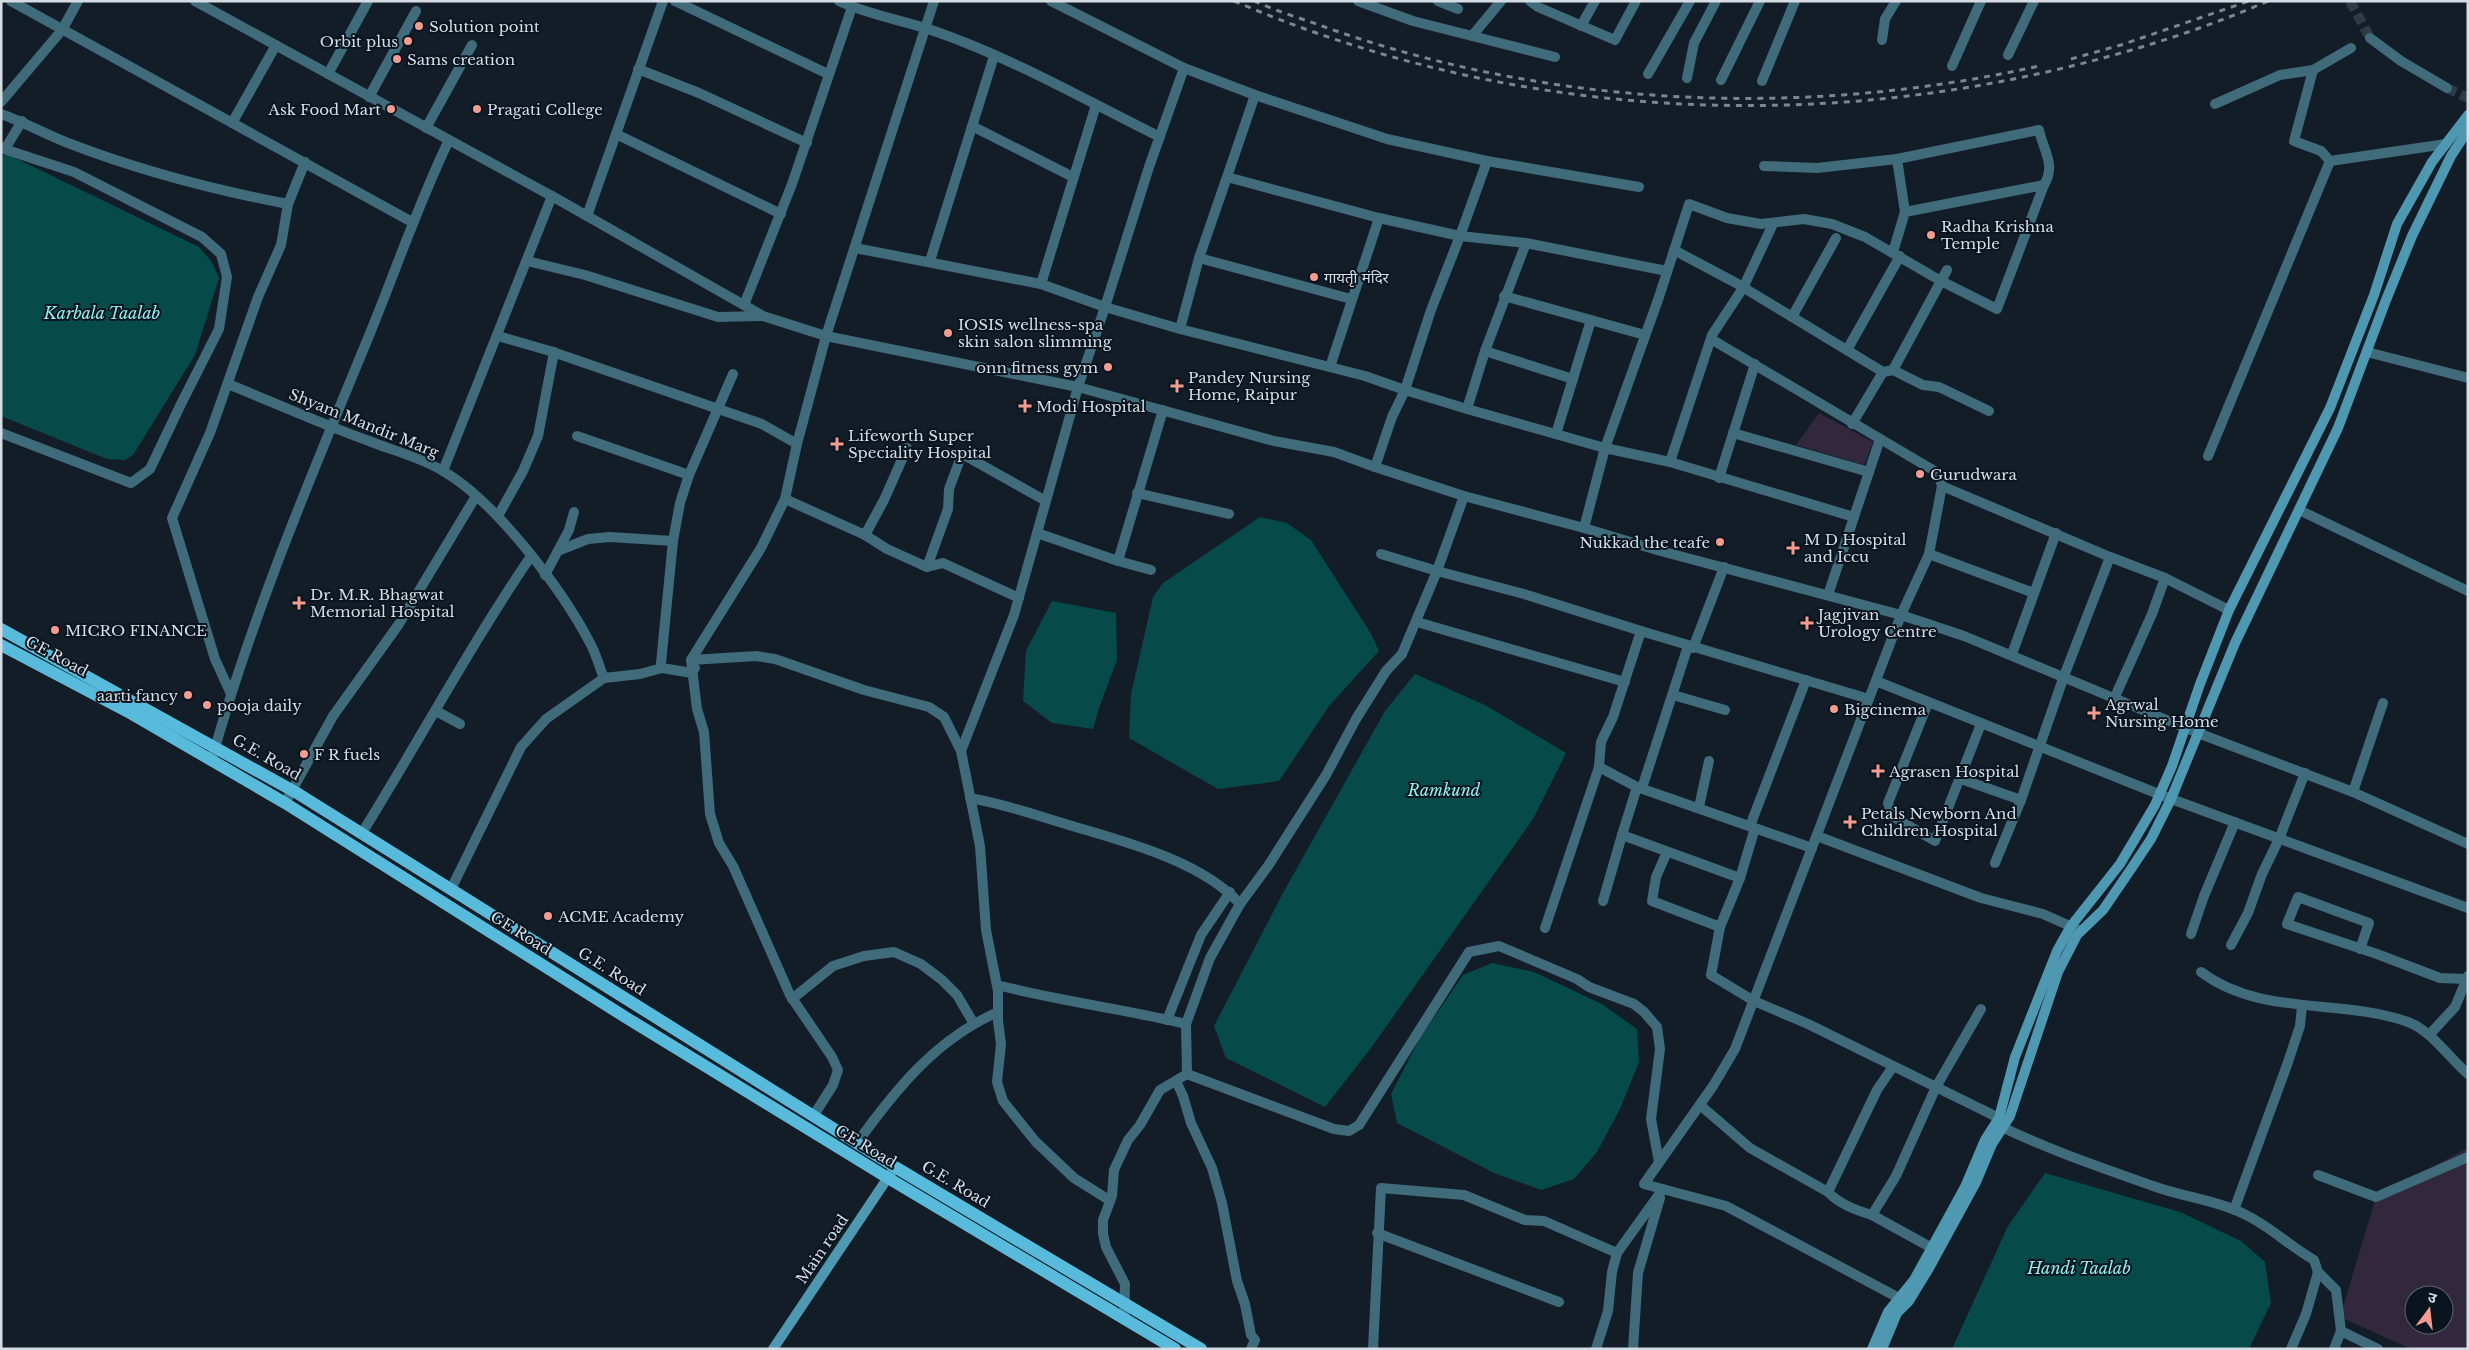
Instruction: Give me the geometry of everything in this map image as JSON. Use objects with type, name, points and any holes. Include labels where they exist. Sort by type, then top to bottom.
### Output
[{"type":"main road","name":"G.E. Road","points":[[1,629],[293,790],[895,1167],[1201,1349]]},
{"type":"main road","name":"GE Road","points":[[1,645],[132,714],[284,803],[622,1016],[1174,1349]]},
{"type":"street","points":[[11,1],[412,222]]},
{"type":"street","points":[[1,102],[62,30],[78,1]]},
{"type":"street","points":[[195,1],[369,98],[552,196],[763,316],[826,336],[1078,386],[1274,440],[1334,452],[1464,496],[1584,528],[1657,550],[1902,614],[2012,654],[2114,699],[2198,733],[2353,792],[2468,844]]},
{"type":"street","points":[[328,74],[368,1]]},
{"type":"street","points":[[588,216],[663,1]]},
{"type":"street","points":[[675,1],[828,74]]},
{"type":"street","points":[[839,1],[852,7],[924,28],[994,56],[1160,136]]},
{"type":"street","points":[[814,1115],[833,1085],[838,1070],[832,1057],[792,999],[733,866],[719,843],[710,814],[704,732],[697,709],[691,660],[761,548],[785,499],[797,444],[826,336],[934,1]]},
{"type":"street","points":[[1051,1],[1184,68],[1255,95],[1386,139],[1487,161],[1639,187]]},
{"type":"street","points":[[1358,1],[1381,5],[1413,21],[1555,57]]},
{"type":"street","points":[[1438,1],[1458,9]]},
{"type":"street","points":[[1472,36],[1501,1]]},
{"type":"street","points":[[1530,1],[1538,7],[1615,40],[1636,1]]},
{"type":"street","points":[[1581,26],[1595,1]]},
{"type":"street","points":[[1648,74],[1690,1]]},
{"type":"street","points":[[1687,78],[1694,43],[1716,1]]},
{"type":"street","points":[[1721,80],[1760,1]]},
{"type":"street","points":[[1762,81],[1795,1]]},
{"type":"street","points":[[1882,40],[1885,19],[1896,1]]},
{"type":"street","points":[[1952,66],[1981,1]]},
{"type":"street","points":[[2008,55],[2034,1]]},
{"type":"street","points":[[744,305],[781,214],[852,7]]},
{"type":"street","points":[[369,98],[416,11]]},
{"type":"street","points":[[2370,38],[2401,61],[2447,88]]},
{"type":"street","points":[[232,123],[276,45]]},
{"type":"street","points":[[426,128],[472,45]]},
{"type":"street","points":[[2215,104],[2280,75],[2313,70],[2352,48]]},
{"type":"street","points":[[930,261],[994,56]]},
{"type":"street","points":[[961,751],[980,706],[1019,598],[1078,386],[1184,68]]},
{"type":"street","points":[[638,70],[699,93],[806,143]]},
{"type":"street","points":[[2313,70],[2294,141],[2321,151],[2330,161]]},
{"type":"street","points":[[1180,329],[1199,258],[1255,95]]},
{"type":"street","points":[[1041,284],[1096,105]]},
{"type":"street","points":[[1,114],[66,142],[125,163],[246,195],[288,204]]},
{"type":"street","points":[[1882,1349],[1897,1313],[1965,1187],[1984,1140],[1999,1118],[2015,1057],[2057,951],[2071,926],[2120,864],[2160,794],[2229,610],[2330,408],[2374,295],[2397,224],[2415,189],[2468,115]]},
{"type":"street","points":[[1,433],[131,483],[150,469],[219,329],[227,277],[221,254],[202,237],[74,172],[3,149],[22,122]]},
{"type":"street","points":[[972,126],[1073,177]]},
{"type":"street","points":[[1584,528],[1605,448],[1668,272],[1690,204],[1727,218],[1773,224],[1804,219],[1832,224],[1865,237],[1941,281],[1997,309],[2050,174],[2050,162],[2039,130],[1897,159],[1818,168],[1764,166]]},
{"type":"street","points":[[1872,1349],[1888,1312],[1904,1300],[1976,1182],[1992,1144],[2004,1128],[2013,1107],[2058,972],[2081,931],[2103,910],[2151,839],[2171,799],[2235,643],[2338,428],[2412,236],[2451,156],[2468,130]]},
{"type":"street","points":[[616,134],[781,214]]},
{"type":"street","points":[[212,761],[230,694],[262,600],[368,340],[412,222],[449,140]]},
{"type":"street","points":[[2330,161],[2446,144]]},
{"type":"street","points":[[1847,350],[1897,254],[1905,212],[1897,159]]},
{"type":"street","points":[[1375,467],[1392,417],[1405,390],[1431,310],[1487,161]]},
{"type":"street","points":[[2208,456],[2330,161]]},
{"type":"street","points":[[230,694],[216,659],[172,518],[210,433],[258,297],[281,245],[288,204],[305,162]]},
{"type":"street","points":[[1227,177],[1379,218],[1460,236],[1526,243],[1668,272]]},
{"type":"street","points":[[1905,212],[2044,186]]},
{"type":"street","points":[[443,471],[528,261],[552,196]]},
{"type":"street","points":[[1330,367],[1379,218]]},
{"type":"street","points":[[1670,462],[1711,339],[1743,288],[1773,224]]},
{"type":"street","points":[[1792,317],[1836,238]]},
{"type":"street","points":[[1467,409],[1504,296],[1526,243]]},
{"type":"street","points":[[855,248],[1041,284],[1105,307],[1180,329],[1330,367],[1467,409],[1605,448],[1670,462],[1854,517]]},
{"type":"street","points":[[1674,250],[1743,288],[1847,350],[1888,371],[1923,385],[1939,387],[1989,411]]},
{"type":"street","points":[[1199,258],[1351,299]]},
{"type":"street","points":[[528,261],[585,275],[718,317],[763,316]]},
{"type":"street","points":[[1852,424],[1888,371],[1947,270]]},
{"type":"street","points":[[1504,296],[1645,335]]},
{"type":"street","points":[[1556,434],[1591,320]]},
{"type":"street","points":[[498,336],[554,352],[762,424],[797,444]]},
{"type":"street","points":[[1711,339],[1852,424],[1938,473],[1942,486],[1929,554],[1902,614],[1735,1049],[1700,1105],[1644,1184],[1726,1206],[1904,1300]]},
{"type":"street","points":[[1485,351],[1573,378]]},
{"type":"street","points":[[498,516],[523,471],[538,436],[554,352]]},
{"type":"street","points":[[2367,352],[2468,378]]},
{"type":"street","points":[[1719,478],[1754,364]]},
{"type":"street","points":[[661,663],[673,541],[680,504],[689,475],[733,374]]},
{"type":"street","name":"Shyam Mandir Marg","points":[[228,384],[411,456],[443,471],[476,496],[498,516],[545,575],[591,644],[604,678]]},
{"type":"street","points":[[1118,561],[1163,410]]},
{"type":"street","points":[[1733,433],[1869,472]]},
{"type":"street","points":[[577,436],[689,475]]},
{"type":"street","points":[[1828,595],[1880,439]]},
{"type":"street","points":[[865,535],[884,500],[907,448]]},
{"type":"street","points":[[927,568],[948,509],[949,489],[962,454],[1046,502]]},
{"type":"street","points":[[1942,486],[2110,557],[2165,578],[2229,610]]},
{"type":"street","points":[[1137,492],[1229,514]]},
{"type":"street","points":[[284,803],[333,716],[399,624],[476,496]]},
{"type":"street","points":[[1188,1074],[1186,1024],[1210,958],[1240,904],[1268,866],[1326,775],[1356,719],[1386,671],[1402,654],[1417,622],[1464,496]]},
{"type":"street","points":[[785,499],[865,535],[887,549],[927,568],[943,563],[1019,598]]},
{"type":"street","points":[[2299,510],[2468,592]]},
{"type":"street","points":[[545,575],[560,550],[574,512]]},
{"type":"street","points":[[1037,533],[1118,561],[1151,570]]},
{"type":"street","points":[[2012,654],[2056,533]]},
{"type":"street","points":[[560,550],[588,539],[610,537],[673,541]]},
{"type":"street","points":[[1382,554],[1524,594],[1690,647],[1869,699]]},
{"type":"street","points":[[1929,554],[2034,593]]},
{"type":"street","points":[[362,833],[436,711],[490,616],[531,556]]},
{"type":"street","points":[[1995,863],[2021,800],[2064,676],[2110,557]]},
{"type":"street","points":[[1602,901],[1622,835],[1690,647],[1724,567]]},
{"type":"street","points":[[2114,699],[2152,614],[2165,578]]},
{"type":"street","points":[[1417,622],[1625,682]]},
{"type":"street","points":[[1545,928],[1599,767],[1601,742],[1625,682],[1641,631]]},
{"type":"street","points":[[691,660],[756,656],[775,659],[864,690],[929,707],[944,717],[961,751],[980,846],[986,930],[997,985],[1002,1044],[997,1082],[1003,1102],[1035,1141],[1074,1178],[1109,1200]]},
{"type":"street","points":[[692,672],[702,659]]},
{"type":"street","points":[[451,889],[520,747],[546,719],[604,678],[640,674],[662,668],[692,672]]},
{"type":"street","points":[[1806,680],[1752,827],[1740,878],[1720,926],[1711,975],[1754,1001],[1808,1024],[1892,1068],[1999,1118],[2004,1128],[2053,1151],[2153,1187],[2234,1210],[2271,1228],[2292,1248],[2314,1260],[2318,1272],[2336,1290],[2341,1330],[2334,1349]]},
{"type":"street","points":[[1876,681],[2171,799],[2468,908]]},
{"type":"street","points":[[1673,695],[1725,710]]},
{"type":"street","points":[[1928,703],[1888,803],[1892,816],[1935,841],[1961,779],[1981,724]]},
{"type":"street","points":[[2353,792],[2384,703]]},
{"type":"street","points":[[436,711],[460,724]]},
{"type":"street","points":[[1699,807],[1710,760]]},
{"type":"street","points":[[1599,767],[1640,788],[1812,848]]},
{"type":"street","points":[[2230,945],[2248,913],[2262,874],[2279,839],[2305,773]]},
{"type":"street","points":[[1961,779],[2021,800]]},
{"type":"street","points":[[970,798],[1006,804],[1142,847],[1167,857],[1230,892],[1240,904]]},
{"type":"street","points":[[2192,934],[2204,896],[2235,822]]},
{"type":"street","points":[[1622,835],[1740,878]]},
{"type":"street","points":[[1816,836],[1981,898],[2043,914],[2081,931]]},
{"type":"street","points":[[1667,852],[1656,877],[1652,901],[1720,926]]},
{"type":"street","points":[[1167,1020],[1202,935],[1230,892]]},
{"type":"street","points":[[2360,949],[2369,923],[2298,897],[2287,924],[2440,978],[2467,978],[2455,1007],[2430,1034]]},
{"type":"street","points":[[1188,1074],[1334,1129],[1349,1130],[1359,1125],[1469,952],[1499,946],[1578,979],[1589,987],[1634,1004],[1657,1027],[1660,1049],[1651,1119],[1659,1162]]},
{"type":"street","points":[[792,999],[834,966],[864,956],[894,952],[921,964],[942,980],[957,995],[974,1024]]},
{"type":"street","points":[[2202,972],[2216,983],[2237,991],[2302,1006],[2375,1014],[2408,1022],[2430,1034],[2468,1074]]},
{"type":"street","points":[[997,985],[1186,1024]]},
{"type":"street","points":[[2234,1210],[2264,1123],[2287,1065],[2300,1026],[2302,1006]]},
{"type":"street","points":[[1872,1215],[1896,1176],[1936,1087],[1981,1010]]},
{"type":"street","points":[[857,1143],[881,1111],[929,1055],[974,1024],[998,1012]]},
{"type":"street","points":[[1828,1192],[1878,1090],[1892,1068]]},
{"type":"street","points":[[1124,1319],[1126,1304],[1125,1284],[1106,1247],[1103,1234],[1103,1220],[1112,1196],[1114,1170],[1128,1140],[1140,1125],[1160,1090],[1188,1074]]},
{"type":"street","points":[[1176,1081],[1183,1096],[1191,1123],[1212,1168],[1222,1203],[1237,1281],[1245,1304],[1251,1335],[1255,1340],[1251,1349]]},
{"type":"street","points":[[1700,1105],[1750,1148],[1832,1196],[1862,1212],[1872,1215],[1932,1248]]},
{"type":"street","points":[[2318,1175],[2376,1198],[2468,1157]]},
{"type":"street","name":"Main road","points":[[773,1349],[895,1167]]},
{"type":"street","points":[[1373,1349],[1381,1188],[1464,1195],[1524,1220],[1544,1221],[1616,1253]]},
{"type":"street","points":[[1596,1349],[1608,1311],[1616,1253],[1663,1189]]},
{"type":"street","points":[[1633,1349],[1638,1273],[1663,1189]]},
{"type":"street","points":[[1378,1233],[1559,1302]]},
{"type":"street","points":[[2292,1349],[2306,1314],[2318,1272]]},
{"type":"street","points":[[2341,1330],[2378,1349]]},
{"type":"shaded area","points":[[1819,413],[1873,442],[1864,465],[1796,445]]},
{"type":"shaded area","points":[[2468,1148],[2468,1349],[2411,1349],[2340,1317],[2376,1197]]},
{"type":"water","name":"Karbala Taalab","points":[[1,155],[9,155],[199,247],[212,262],[219,278],[195,355],[133,455],[125,460],[107,459],[1,416]]},
{"type":"water","points":[[1260,517],[1287,523],[1311,540],[1370,632],[1379,651],[1329,706],[1279,781],[1218,789],[1129,738],[1131,694],[1153,597],[1163,583]]},
{"type":"water","points":[[1052,601],[1116,613],[1117,660],[1093,729],[1052,723],[1023,701],[1026,651]]},
{"type":"water","name":"Ramkund","points":[[1415,674],[1485,705],[1566,753],[1533,819],[1371,1048],[1325,1107],[1226,1058],[1214,1026],[1283,893],[1385,711]]},
{"type":"water","points":[[1492,963],[1534,972],[1602,1004],[1637,1029],[1639,1062],[1620,1109],[1597,1152],[1574,1179],[1541,1190],[1494,1173],[1397,1123],[1391,1094],[1420,1038],[1463,975]]},
{"type":"water","name":"Handi Taalab","points":[[2045,1173],[2180,1212],[2241,1241],[2265,1262],[2271,1303],[2249,1349],[1952,1349],[2008,1226]]},
{"type":"tunnel","points":[[2350,1],[2370,38]]},
{"type":"tunnel","points":[[2447,88],[2468,98]]},
{"type":"railway","points":[[1234,1],[1332,38],[1433,68],[1535,88],[1639,101],[1743,106],[1848,102],[1952,90],[2055,70],[2163,40],[2216,22],[2268,1]]},
{"type":"railway","points":[[1254,1],[1322,26],[1409,53],[1497,74],[1587,89],[1678,97],[1768,98],[1859,94],[1950,83],[2039,66]]},
{"type":"railway","points":[[2071,59],[2121,45],[2249,1]]},
{"type":"place","name":"Solution point","points":[[419,26]]},
{"type":"place","name":"Orbit plus","points":[[408,41]]},
{"type":"place","name":"Sams creation","points":[[397,59]]},
{"type":"place","name":"Ask Food Mart","points":[[391,109]]},
{"type":"place","name":"Pragati College","points":[[477,109]]},
{"type":"place","name":"Radha Krishna Temple","points":[[1931,235]]},
{"type":"place","name":"गायतृी मंदिर","points":[[1314,277]]},
{"type":"place","name":"IOSIS wellness-spa skin salon slimming","points":[[948,333]]},
{"type":"place","name":"onn fitness gym","points":[[1108,367]]},
{"type":"place","name":"Pandey Nursing Home, Raipur","points":[[1177,386]]},
{"type":"place","name":"Modi Hospital","points":[[1025,406]]},
{"type":"place","name":"Lifeworth Super Speciality Hospital","points":[[837,444]]},
{"type":"place","name":"Gurudwara","points":[[1920,474]]},
{"type":"place","name":"Nukkad the teafe","points":[[1720,542]]},
{"type":"place","name":"M D Hospital and Iccu","points":[[1793,548]]},
{"type":"place","name":"Dr. M.R. Bhagwat Memorial Hospital","points":[[299,603]]},
{"type":"place","name":"Jagjivan Urology Centre","points":[[1807,623]]},
{"type":"place","name":"MICRO FINANCE","points":[[55,630]]},
{"type":"place","name":"aarti fancy","points":[[188,695]]},
{"type":"place","name":"pooja daily","points":[[207,705]]},
{"type":"place","name":"Bigcinema","points":[[1834,709]]},
{"type":"place","name":"Agrwal Nursing Home","points":[[2094,713]]},
{"type":"place","name":"F R fuels","points":[[304,754]]},
{"type":"place","name":"Agrasen Hospital","points":[[1878,771]]},
{"type":"place","name":"Petals Newborn And Children Hospital","points":[[1850,822]]},
{"type":"place","name":"ACME Academy","points":[[548,916]]}]
